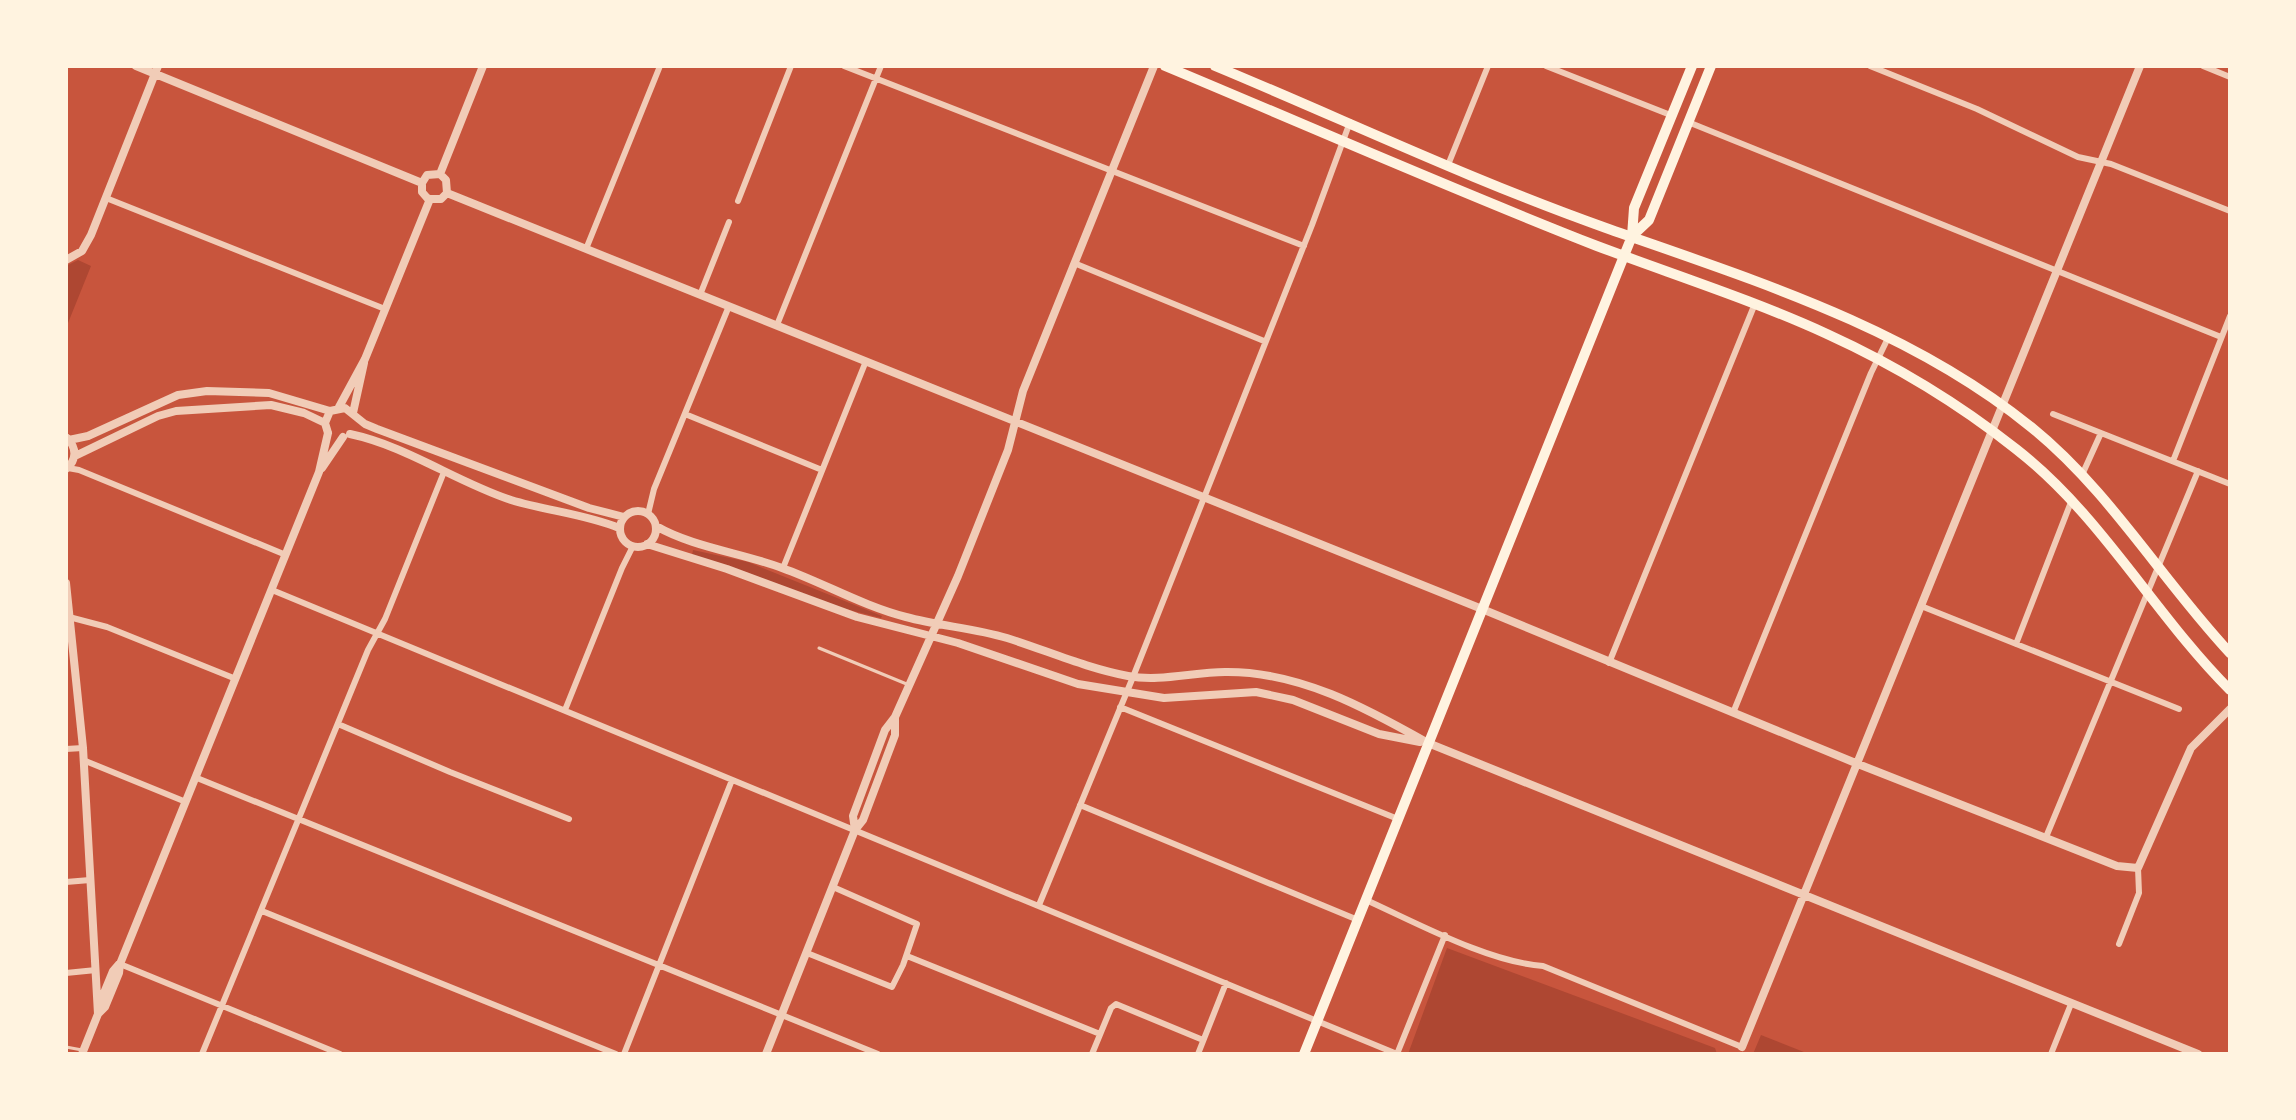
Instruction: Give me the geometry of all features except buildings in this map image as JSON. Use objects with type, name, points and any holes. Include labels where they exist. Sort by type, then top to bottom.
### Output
[{"type":"main road","points":[[1165,66],[1404,169],[1823,332],[1943,396],[2028,459],[2071,502],[2104,536],[2197,655],[2230,690]]},
{"type":"main road","points":[[1215,66],[1606,228],[1845,317],[1889,336],[1955,372],[2031,427],[2082,475],[2131,529],[2230,653]]},
{"type":"main road","points":[[1304,1054],[1632,236],[1634,208],[1692,66]]},
{"type":"main road","points":[[1632,236],[1649,220],[1711,66]]},
{"type":"street","points":[[136,66],[157,70],[422,183]]},
{"type":"street","points":[[440,174],[483,66]]},
{"type":"street","points":[[586,249],[660,66]]},
{"type":"street","points":[[738,201],[791,66]]},
{"type":"street","points":[[844,66],[1304,246]]},
{"type":"street","points":[[777,325],[881,66]]},
{"type":"street","points":[[766,1054],[855,830],[863,820],[895,735],[895,717],[958,576],[1008,450],[1023,391],[1154,66]]},
{"type":"street","points":[[1448,165],[1488,66]]},
{"type":"street","points":[[1546,66],[1673,116]]},
{"type":"street","points":[[1870,66],[1977,109],[2078,157],[2111,164],[2230,211]]},
{"type":"street","points":[[1734,1054],[1742,1050],[2140,66]]},
{"type":"street","points":[[2203,66],[2230,77]]},
{"type":"street","points":[[66,260],[82,251],[91,235],[157,70]]},
{"type":"street","points":[[1039,905],[1133,677],[1350,122]]},
{"type":"street","points":[[1688,122],[2221,337]]},
{"type":"street","points":[[440,174],[446,180],[447,193],[441,199],[430,199],[422,192],[422,183],[427,175],[440,174]]},
{"type":"street","points":[[447,193],[1482,609],[1858,764],[2117,866],[2138,868]]},
{"type":"street","points":[[106,198],[385,309]]},
{"type":"street","points":[[98,1011],[105,1007],[119,973],[120,964],[319,472],[326,428],[365,359],[430,199]]},
{"type":"street","points":[[700,295],[729,222]]},
{"type":"street","points":[[1074,263],[1264,341]]},
{"type":"street","points":[[648,514],[654,489],[729,306]]},
{"type":"street","points":[[1609,663],[1754,306]]},
{"type":"street","points":[[2173,461],[2230,316]]},
{"type":"street","points":[[1733,713],[1889,336]]},
{"type":"street","points":[[319,472],[356,425],[354,415],[365,359]]},
{"type":"street","points":[[783,568],[866,361]]},
{"type":"street","points":[[75,456],[68,439],[88,436],[178,395],[207,391],[269,393],[354,415],[372,427],[589,508],[624,517]]},
{"type":"street","points":[[286,555],[79,470],[67,468],[75,456],[158,416],[176,411],[271,405],[304,413],[326,428],[396,449],[512,500],[619,528]]},
{"type":"street","points":[[685,414],[822,470]]},
{"type":"street","points":[[2053,414],[2230,484]]},
{"type":"street","points":[[2082,475],[2101,433]]},
{"type":"street","points":[[2046,837],[2198,471]]},
{"type":"street","points":[[202,1054],[444,472]]},
{"type":"street","points":[[2016,644],[2071,502]]},
{"type":"street","points":[[1428,743],[1379,734],[1293,700],[1256,692],[1164,698],[1078,684],[958,643],[857,617],[727,569],[647,544],[633,546],[622,538],[619,528],[624,517],[635,511],[648,514],[656,526],[677,537],[783,568],[864,603],[906,617],[1005,638],[1091,667],[1133,677],[1223,672],[1259,673],[1293,680],[1381,716],[1428,743],[2198,1054]]},
{"type":"street","points":[[647,544],[655,535],[656,526]]},
{"type":"street","points":[[565,710],[633,546]]},
{"type":"street","points":[[66,583],[83,748],[98,1011],[82,1052]]},
{"type":"street","points":[[272,590],[1397,1054],[1445,935]]},
{"type":"street","points":[[1921,606],[2179,709]]},
{"type":"street","points":[[69,617],[107,627],[236,679]]},
{"type":"street","points":[[1120,707],[1398,819]]},
{"type":"street","points":[[2119,944],[2139,893],[2138,868],[2191,748],[2230,709]]},
{"type":"street","points":[[338,724],[569,819]]},
{"type":"street","points":[[66,749],[83,748]]},
{"type":"street","points":[[83,760],[186,802]]},
{"type":"street","points":[[197,778],[878,1054]]},
{"type":"street","points":[[624,1054],[732,780]]},
{"type":"street","points":[[1080,805],[1358,920]]},
{"type":"street","points":[[66,882],[90,880]]},
{"type":"street","points":[[807,953],[892,987],[907,956],[917,924],[833,887]]},
{"type":"street","points":[[1366,900],[1514,963],[1543,966],[1742,1050]]},
{"type":"street","points":[[262,911],[616,1054]]},
{"type":"street","points":[[907,956],[1100,1034]]},
{"type":"street","points":[[120,964],[340,1054]]},
{"type":"street","points":[[66,973],[96,970]]},
{"type":"street","points":[[1198,1054],[1226,983]]},
{"type":"street","points":[[1092,1054],[1111,1008],[1116,1004],[1203,1040]]},
{"type":"street","points":[[2051,1054],[2071,1004]]},
{"type":"lane","points":[[819,648],[909,685]]},
{"type":"lane","points":[[66,1047],[82,1052]]},
{"type":"shaded area","points":[[78,260],[91,266],[66,328],[66,266]]},
{"type":"shaded area","points":[[693,550],[748,562],[882,616],[830,605],[692,556]]},
{"type":"shaded area","points":[[1447,948],[1715,1048],[1717,1054],[1408,1054]]},
{"type":"shaded area","points":[[1761,1035],[1809,1054],[1753,1054]]}]
